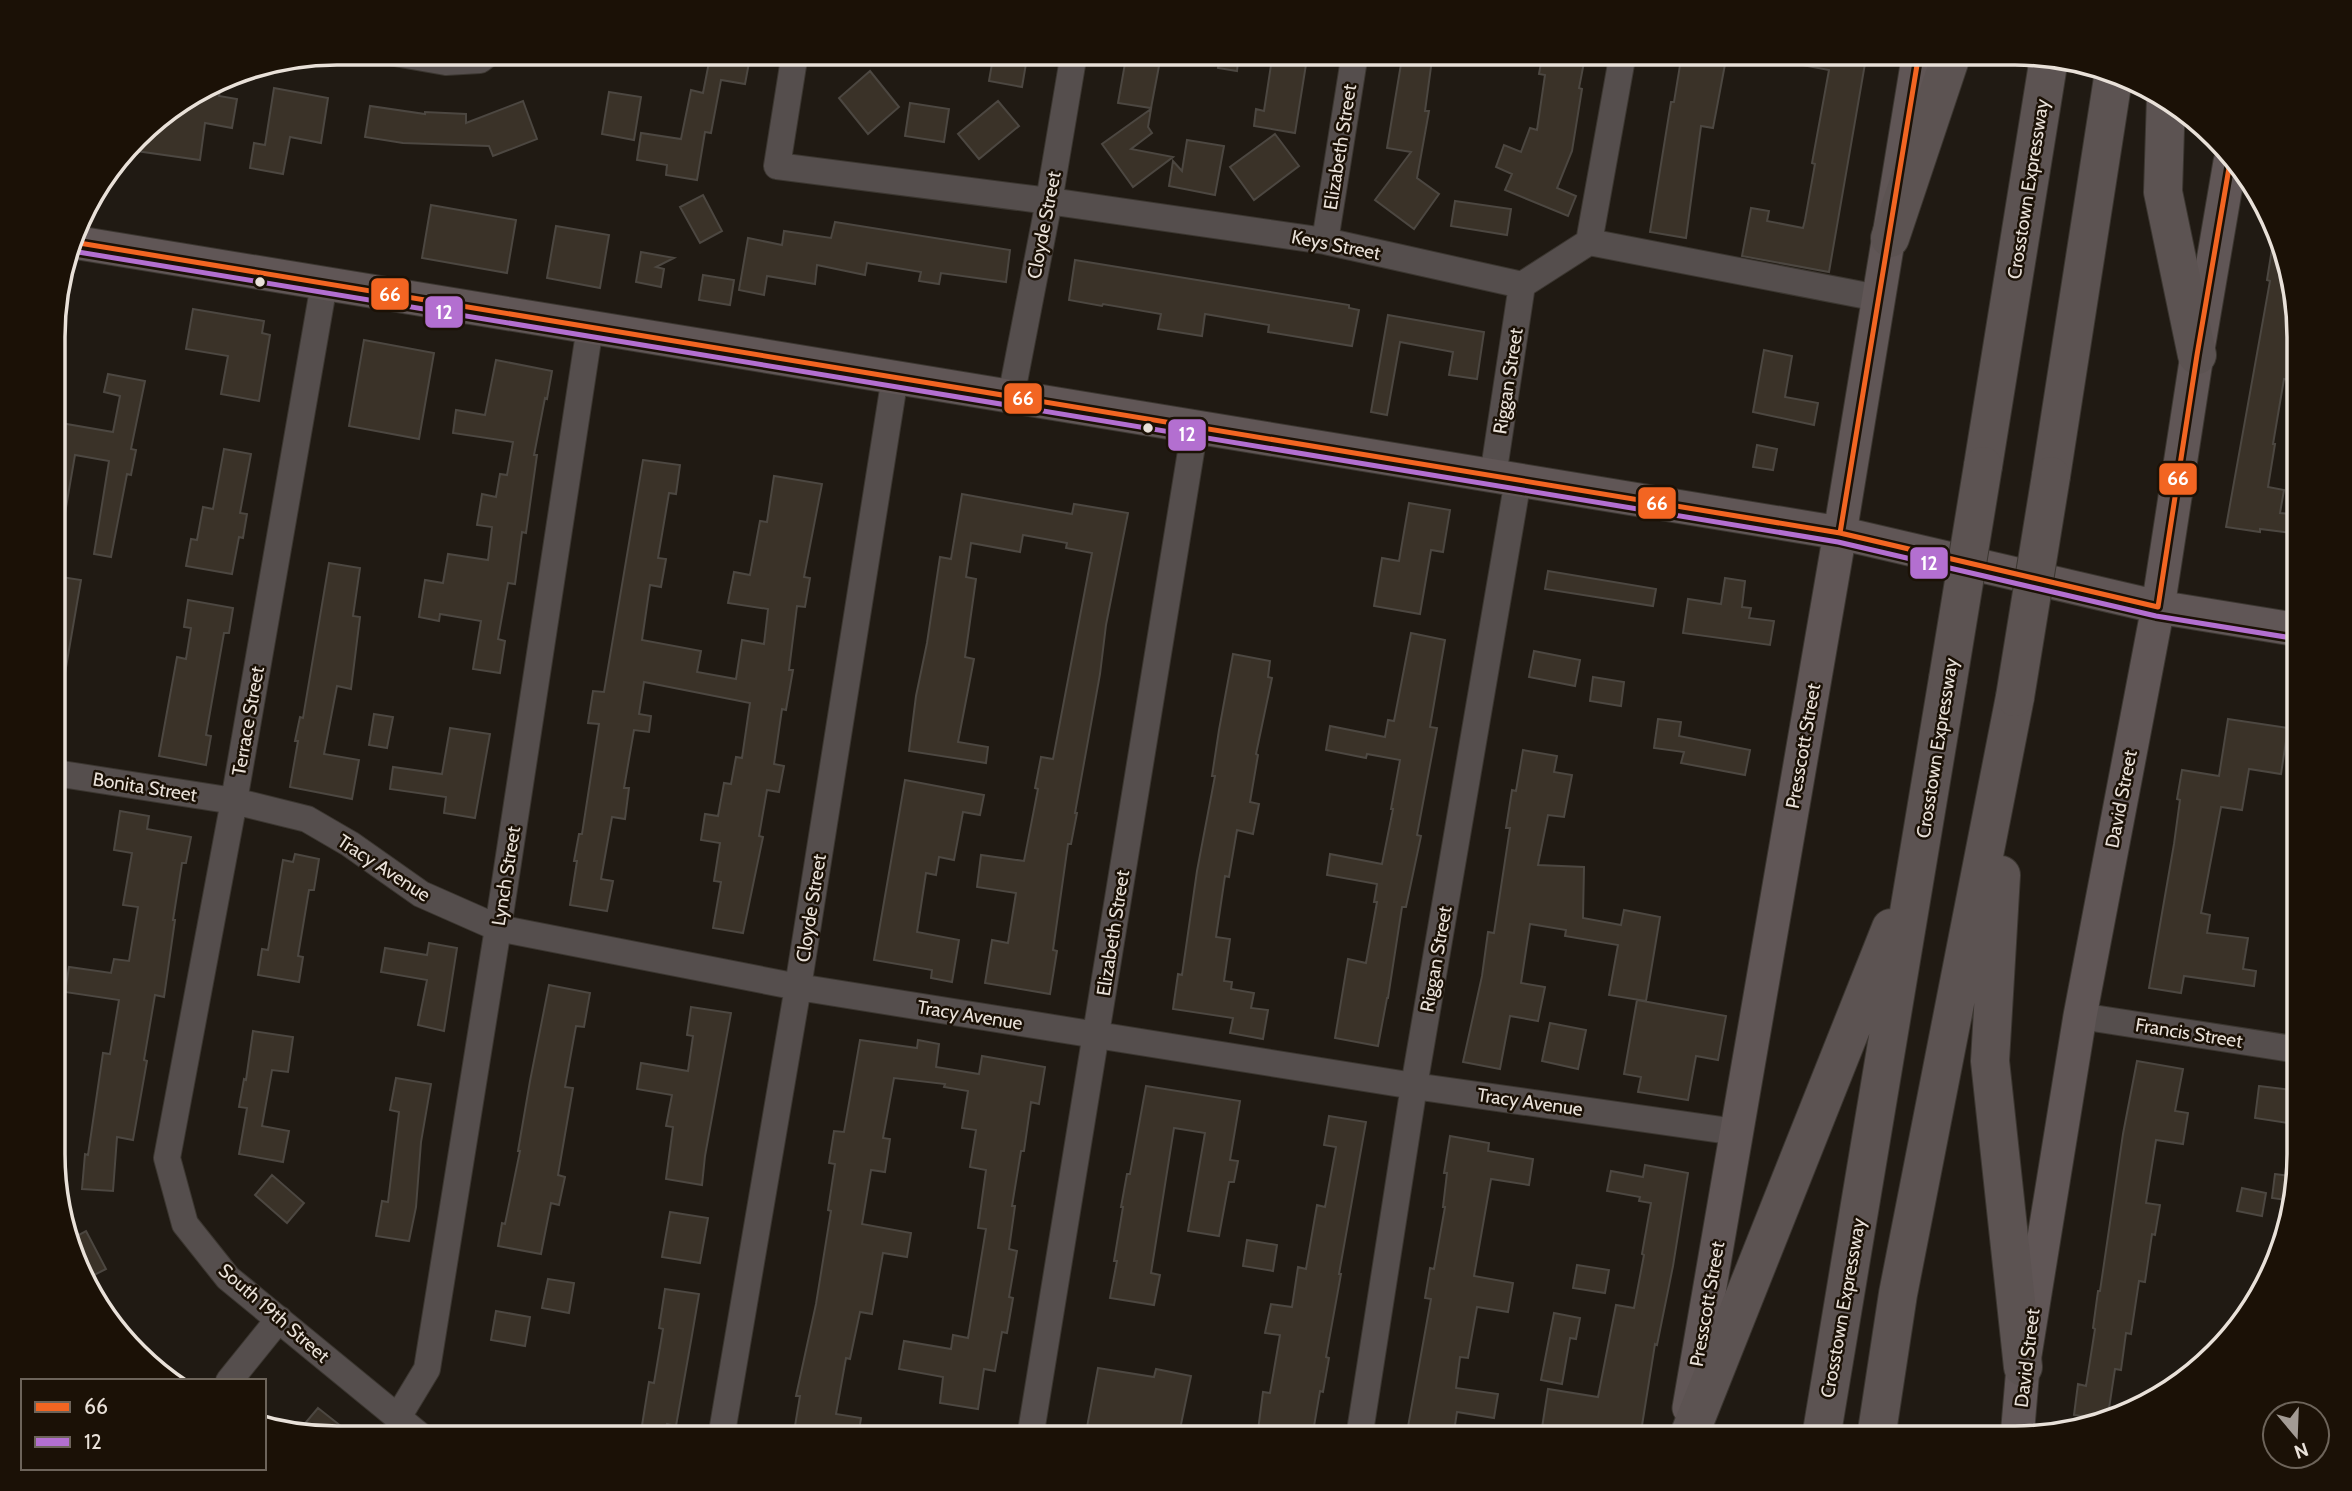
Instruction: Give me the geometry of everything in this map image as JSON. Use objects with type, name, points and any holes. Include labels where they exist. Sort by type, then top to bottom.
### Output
[{"type":"highway","points":[[1890,238],[1948,65]]},
{"type":"highway","name":"Crosstown Expressway","points":[[1823,1426],[1919,858],[2048,67]]},
{"type":"highway","points":[[1878,1426],[1898,1294],[2012,712],[2112,83]]},
{"type":"highway","points":[[2166,111],[2163,192],[2197,355]]},
{"type":"highway","points":[[2012,712],[1990,1061],[2023,1367]]},
{"type":"highway","points":[[1691,1426],[1919,858]]},
{"type":"main road","name":"Presscott Street","points":[[1688,1426],[1890,238],[1917,65]]},
{"type":"main road","name":"David Street","points":[[2018,1426],[2023,1367],[2080,1016],[2158,607],[2229,169]]},
{"type":"main road","points":[[81,243],[1840,533],[2158,607],[2287,628]]},
{"type":"street","name":"Keys Street","points":[[793,65],[777,166],[1049,201],[1325,241],[1522,285]]},
{"type":"street","name":"Cloyde Street","points":[[1011,397],[1072,65]]},
{"type":"street","name":"Elizabeth Street","points":[[1325,241],[1353,65]]},
{"type":"street","points":[[1588,242],[1621,65]]},
{"type":"street","points":[[1522,285],[1588,242],[1878,298]]},
{"type":"street","name":"Terrace Street","points":[[167,1158],[234,801],[324,284]]},
{"type":"street","name":"Riggan Street","points":[[1361,1426],[1506,478],[1522,285]]},
{"type":"street","name":"Lynch Street","points":[[398,1417],[427,1368],[590,327]]},
{"type":"street","name":"Cloyde Street","points":[[723,1426],[798,987],[895,377]]},
{"type":"street","name":"Elizabeth Street","points":[[1032,1426],[1195,427]]},
{"type":"street","name":"Bonita Street","points":[[65,776],[234,801]]},
{"type":"street","name":"Tracy Avenue","points":[[234,801],[307,820],[350,844],[421,894],[498,928],[798,987],[1414,1086],[1736,1132]]},
{"type":"street","name":"Francis Street","points":[[2080,1016],[2287,1048]]},
{"type":"street","name":"South 19th Street","points":[[167,1158],[185,1224],[228,1278],[409,1426]]},
{"type":"street","points":[[231,1379],[279,1320]]},
{"type":"building","points":[[708,65],[749,65],[745,84],[721,80],[711,133],[705,132],[697,180],[666,175],[667,165],[637,160],[641,133],[681,139],[691,90],[703,93]]},
{"type":"building","points":[[992,65],[1026,65],[1022,87],[989,81]]},
{"type":"building","points":[[1125,65],[1159,66],[1151,108],[1118,103]]},
{"type":"building","points":[[1218,65],[1238,65],[1237,71],[1218,68]]},
{"type":"building","points":[[1271,65],[1306,65],[1295,133],[1254,126],[1256,109],[1264,111]]},
{"type":"building","points":[[1401,65],[1431,65],[1425,111],[1429,111],[1417,178],[1439,194],[1414,229],[1375,200],[1411,152],[1387,148]]},
{"type":"building","points":[[1541,65],[1583,65],[1572,151],[1557,188],[1576,196],[1568,216],[1505,190],[1512,174],[1496,167],[1504,145],[1521,152],[1530,128],[1537,130],[1545,75],[1539,74]]},
{"type":"building","points":[[1680,65],[1725,65],[1713,128],[1701,126],[1686,238],[1650,232],[1671,102],[1674,102]]},
{"type":"building","points":[[1802,65],[1865,65],[1829,272],[1742,256],[1751,208],[1769,211],[1767,221],[1803,228],[1829,70]]},
{"type":"building","points":[[870,71],[899,107],[868,134],[839,98]]},
{"type":"building","points":[[274,88],[328,98],[321,143],[290,137],[283,174],[250,168],[254,143],[265,145]]},
{"type":"building","points":[[220,92],[219,96],[237,99],[232,128],[205,123],[200,160],[139,151],[171,121],[201,101]]},
{"type":"building","points":[[609,92],[641,97],[634,140],[602,134]]},
{"type":"building","points":[[523,101],[537,139],[493,156],[489,146],[403,143],[365,137],[370,106],[425,114],[466,114],[466,123]]},
{"type":"building","points":[[998,101],[1019,126],[979,159],[958,134]]},
{"type":"building","points":[[910,103],[949,109],[944,142],[905,136]]},
{"type":"building","points":[[1151,109],[1148,127],[1152,133],[1131,149],[1173,157],[1133,187],[1102,144]]},
{"type":"building","points":[[1275,134],[1299,166],[1254,200],[1230,167]]},
{"type":"building","points":[[1187,140],[1224,146],[1215,195],[1169,186],[1173,161],[1182,171]]},
{"type":"building","points":[[703,195],[722,231],[700,243],[680,207]]},
{"type":"building","points":[[1455,201],[1511,209],[1507,235],[1451,226]]},
{"type":"building","points":[[431,205],[516,220],[507,273],[422,258]]},
{"type":"building","points":[[835,222],[1010,250],[1006,282],[941,273],[939,284],[919,281],[921,272],[867,263],[865,275],[817,265],[815,284],[767,276],[764,295],[739,290],[748,238],[782,245],[784,231],[831,238]]},
{"type":"building","points":[[556,226],[609,235],[600,288],[547,278]]},
{"type":"building","points":[[2272,248],[2282,284],[2287,319],[2287,380],[2284,379],[2268,487],[2284,490],[2280,513],[2287,514],[2287,532],[2226,527],[2270,281],[2267,280]]},
{"type":"building","points":[[641,252],[674,258],[656,267],[664,269],[661,287],[636,282]]},
{"type":"building","points":[[1075,260],[1349,305],[1349,308],[1359,310],[1352,346],[1268,332],[1269,325],[1205,314],[1202,336],[1158,329],[1161,314],[1069,300]]},
{"type":"building","points":[[703,275],[734,280],[730,305],[699,300]]},
{"type":"building","points":[[193,309],[264,321],[262,333],[270,335],[259,401],[221,394],[228,356],[186,349]]},
{"type":"building","points":[[1388,315],[1484,332],[1477,379],[1449,375],[1453,352],[1400,342],[1387,415],[1371,412]]},
{"type":"building","points":[[364,340],[434,353],[419,439],[349,426]]},
{"type":"building","points":[[1764,350],[1792,356],[1785,397],[1818,403],[1814,425],[1753,412]]},
{"type":"building","points":[[496,360],[552,371],[534,455],[537,455],[526,533],[522,532],[515,584],[508,583],[498,639],[505,641],[500,673],[473,669],[481,621],[440,614],[439,621],[419,617],[425,580],[443,583],[448,554],[488,560],[492,527],[477,525],[482,494],[496,497],[500,474],[507,475],[513,442],[453,433],[456,410],[485,415]]},
{"type":"building","points":[[108,374],[145,381],[131,449],[136,450],[131,475],[127,474],[111,557],[94,554],[109,461],[75,455],[65,513],[65,424],[113,432],[120,396],[104,392]]},
{"type":"building","points":[[1757,445],[1777,449],[1773,470],[1753,467]]},
{"type":"building","points":[[224,449],[251,454],[240,513],[247,514],[243,538],[239,537],[232,574],[186,566],[191,539],[197,540],[203,507],[213,509]]},
{"type":"building","points":[[643,460],[680,465],[676,494],[669,493],[658,558],[666,559],[661,587],[650,585],[642,640],[701,651],[697,672],[736,679],[742,640],[764,644],[768,609],[728,603],[734,572],[750,575],[760,521],[767,522],[774,476],[822,484],[804,577],[810,578],[805,607],[797,606],[789,670],[793,670],[786,710],[782,709],[774,764],[784,766],[779,792],[767,790],[759,836],[763,837],[743,933],[713,928],[721,882],[714,881],[720,843],[701,840],[705,814],[718,816],[724,783],[731,784],[736,757],[742,758],[750,703],[644,682],[639,714],[651,716],[649,732],[634,730],[624,788],[629,788],[625,819],[612,817],[601,879],[613,881],[607,911],[570,905],[577,861],[574,861],[579,834],[582,834],[599,724],[588,723],[593,691],[604,692]]},
{"type":"building","points":[[962,494],[1072,514],[1074,504],[1128,513],[1106,625],[1077,813],[1071,844],[1068,844],[1053,950],[1057,951],[1050,994],[985,983],[992,940],[1008,943],[1016,893],[977,887],[981,855],[1024,861],[1038,789],[1035,788],[1041,757],[1053,759],[1092,553],[1066,548],[1067,543],[1023,535],[1020,552],[971,543],[966,577],[976,579],[965,657],[974,659],[958,742],[988,747],[986,763],[909,751],[940,557],[951,559]]},
{"type":"building","points":[[1409,503],[1450,510],[1443,552],[1431,550],[1420,614],[1374,606],[1382,558],[1399,561]]},
{"type":"building","points":[[329,563],[360,568],[353,616],[360,617],[351,689],[337,686],[324,754],[359,760],[352,799],[290,787],[298,741],[295,741],[300,717],[303,718]]},
{"type":"building","points":[[1548,571],[1656,589],[1653,606],[1545,589]]},
{"type":"building","points":[[65,578],[81,580],[65,673]]},
{"type":"building","points":[[1725,578],[1745,581],[1742,607],[1751,608],[1749,618],[1774,621],[1770,645],[1683,633],[1688,599],[1721,604]]},
{"type":"building","points":[[188,600],[233,608],[229,633],[224,633],[206,735],[211,736],[206,765],[159,756],[177,657],[186,659],[191,628],[184,627]]},
{"type":"building","points":[[1411,633],[1445,640],[1430,727],[1437,728],[1417,835],[1421,836],[1406,907],[1402,907],[1378,1046],[1335,1038],[1348,959],[1366,963],[1377,902],[1374,902],[1377,884],[1327,875],[1330,854],[1382,864],[1400,760],[1367,754],[1366,758],[1326,750],[1330,726],[1385,737],[1388,720],[1394,721]]},
{"type":"building","points":[[1534,651],[1580,660],[1575,686],[1529,677]]},
{"type":"building","points":[[1233,654],[1270,661],[1268,677],[1272,678],[1256,754],[1258,755],[1250,802],[1259,804],[1253,834],[1237,830],[1229,877],[1225,876],[1216,937],[1230,939],[1224,981],[1232,982],[1231,989],[1254,993],[1251,1008],[1268,1010],[1263,1039],[1230,1033],[1233,1018],[1173,1009],[1178,974],[1182,975]]},
{"type":"building","points":[[1593,677],[1624,682],[1621,706],[1590,701]]},
{"type":"building","points":[[374,714],[393,717],[387,748],[369,745]]},
{"type":"building","points":[[1658,719],[1681,722],[1679,736],[1750,750],[1745,775],[1681,763],[1684,752],[1654,748]]},
{"type":"building","points":[[2228,719],[2287,728],[2281,774],[2249,769],[2242,810],[2221,807],[2201,913],[2210,915],[2207,933],[2248,938],[2243,969],[2256,971],[2254,986],[2184,976],[2181,993],[2149,988],[2174,844],[2182,770],[2219,776]]},
{"type":"building","points":[[450,728],[490,734],[475,818],[444,813],[446,797],[390,789],[393,767],[442,774]]},
{"type":"building","points":[[1523,750],[1557,756],[1554,772],[1572,775],[1564,817],[1548,815],[1538,865],[1584,867],[1583,918],[1621,925],[1624,910],[1660,917],[1646,1001],[1609,995],[1618,945],[1565,936],[1566,930],[1530,924],[1521,983],[1545,987],[1538,1021],[1510,1016],[1500,1069],[1463,1062],[1482,976],[1488,932],[1494,933],[1510,828],[1506,828],[1512,790],[1516,791]]},
{"type":"building","points":[[905,780],[984,795],[980,815],[963,812],[954,860],[939,857],[936,875],[926,873],[917,932],[959,940],[952,982],[931,978],[932,970],[874,960]]},
{"type":"building","points":[[120,811],[149,816],[147,829],[191,837],[186,863],[182,863],[164,997],[155,995],[133,1140],[117,1137],[113,1191],[82,1189],[85,1154],[88,1155],[103,1053],[110,1054],[119,1000],[65,992],[69,967],[111,973],[114,959],[129,961],[138,907],[123,905],[132,853],[114,850]]},
{"type":"building","points":[[295,854],[319,859],[314,890],[309,890],[298,956],[303,957],[299,982],[258,975],[262,949],[268,950],[283,860],[293,862]]},
{"type":"building","points":[[429,943],[457,948],[444,1031],[418,1025],[427,980],[381,972],[385,948],[427,955]]},
{"type":"building","points":[[549,985],[590,993],[584,1027],[576,1026],[565,1087],[573,1088],[558,1175],[565,1177],[559,1205],[551,1203],[541,1254],[498,1246],[520,1151],[530,1081]]},
{"type":"building","points":[[1637,1000],[1726,1016],[1718,1060],[1696,1056],[1688,1100],[1638,1092],[1641,1077],[1624,1074]]},
{"type":"building","points":[[691,1007],[731,1013],[702,1185],[666,1179],[673,1127],[666,1126],[672,1095],[637,1089],[641,1063],[688,1071],[693,1036],[687,1035]]},
{"type":"building","points":[[1550,1023],[1586,1030],[1578,1069],[1542,1061]]},
{"type":"building","points":[[253,1031],[293,1037],[288,1072],[272,1070],[262,1126],[289,1131],[283,1162],[239,1154],[247,1108],[239,1107]]},
{"type":"building","points":[[860,1040],[917,1048],[918,1040],[939,1044],[936,1067],[979,1074],[982,1056],[1045,1067],[1039,1104],[1031,1102],[1012,1206],[1015,1206],[1009,1249],[1017,1251],[1009,1297],[1013,1298],[1007,1333],[1002,1332],[995,1371],[984,1369],[978,1409],[940,1403],[943,1377],[899,1369],[904,1341],[951,1349],[953,1335],[968,1338],[986,1229],[978,1228],[986,1170],[970,1167],[976,1130],[962,1128],[968,1091],[944,1087],[945,1084],[894,1078],[883,1138],[890,1139],[885,1172],[871,1170],[862,1224],[911,1233],[907,1257],[883,1253],[872,1314],[860,1312],[850,1359],[846,1358],[836,1414],[861,1418],[860,1426],[795,1426],[800,1396],[796,1396],[816,1304],[831,1211],[828,1210],[835,1164],[829,1163],[834,1131],[844,1132]]},
{"type":"building","points":[[2137,1061],[2183,1069],[2175,1111],[2188,1113],[2183,1144],[2156,1140],[2146,1203],[2160,1205],[2155,1235],[2152,1234],[2145,1282],[2139,1281],[2131,1334],[2126,1333],[2121,1370],[2115,1369],[2109,1410],[2086,1417],[2074,1415],[2078,1384],[2086,1386],[2123,1134]]},
{"type":"building","points":[[396,1078],[431,1084],[421,1142],[416,1207],[409,1241],[376,1236],[382,1201],[388,1202],[399,1112],[390,1110]]},
{"type":"building","points":[[1146,1086],[1240,1101],[1230,1160],[1238,1161],[1234,1182],[1229,1182],[1219,1236],[1188,1231],[1205,1133],[1174,1128],[1151,1273],[1160,1275],[1154,1305],[1110,1298],[1117,1261],[1114,1261],[1121,1207],[1127,1174],[1130,1174]]},
{"type":"building","points":[[2259,1086],[2287,1089],[2287,1123],[2255,1118]]},
{"type":"building","points":[[1329,1116],[1366,1122],[1339,1274],[1323,1392],[1320,1391],[1314,1426],[1259,1426],[1263,1392],[1270,1393],[1280,1335],[1265,1333],[1271,1304],[1292,1307],[1298,1267],[1306,1269],[1317,1205],[1325,1207],[1336,1147],[1324,1145]]},
{"type":"building","points":[[1450,1136],[1489,1143],[1488,1151],[1533,1159],[1529,1185],[1491,1179],[1474,1276],[1513,1283],[1508,1312],[1477,1307],[1468,1358],[1460,1357],[1456,1388],[1498,1394],[1494,1418],[1457,1412],[1455,1426],[1408,1426],[1431,1299],[1425,1298],[1430,1268],[1434,1269],[1445,1207],[1447,1173],[1444,1173]]},
{"type":"building","points":[[1645,1165],[1688,1173],[1642,1426],[1542,1426],[1548,1389],[1598,1397],[1616,1305],[1634,1308],[1651,1203],[1639,1201],[1640,1197],[1607,1191],[1611,1171],[1643,1177]]},
{"type":"building","points":[[2275,1174],[2287,1176],[2283,1200],[2272,1198]]},
{"type":"building","points":[[272,1175],[304,1203],[287,1223],[255,1195]]},
{"type":"building","points":[[2242,1188],[2266,1193],[2262,1216],[2237,1211]]},
{"type":"building","points":[[670,1212],[708,1218],[700,1263],[662,1257]]},
{"type":"building","points":[[86,1231],[106,1269],[94,1275],[77,1236]]},
{"type":"building","points":[[1247,1240],[1277,1245],[1273,1271],[1243,1266]]},
{"type":"building","points":[[1577,1265],[1609,1270],[1605,1293],[1573,1288]]},
{"type":"building","points":[[548,1279],[574,1283],[569,1313],[542,1308]]},
{"type":"building","points":[[665,1289],[699,1294],[676,1426],[642,1426],[649,1382],[654,1383],[663,1329],[659,1328]]},
{"type":"building","points":[[496,1311],[530,1317],[525,1346],[491,1340]]},
{"type":"building","points":[[1554,1313],[1580,1318],[1576,1339],[1570,1338],[1562,1384],[1541,1380]]},
{"type":"building","points":[[1098,1368],[1154,1377],[1156,1369],[1191,1376],[1181,1426],[1087,1426]]},
{"type":"building","points":[[318,1408],[341,1426],[319,1426],[304,1424]]},
{"type":"transit line","name":"66","points":[[1840,533],[1917,65]]},
{"type":"transit line","name":"66","points":[[81,243],[1840,533],[2158,607],[2229,169]]},
{"type":"transit line","name":"12","points":[[78,252],[1838,542],[2156,616],[2287,637]]}]
